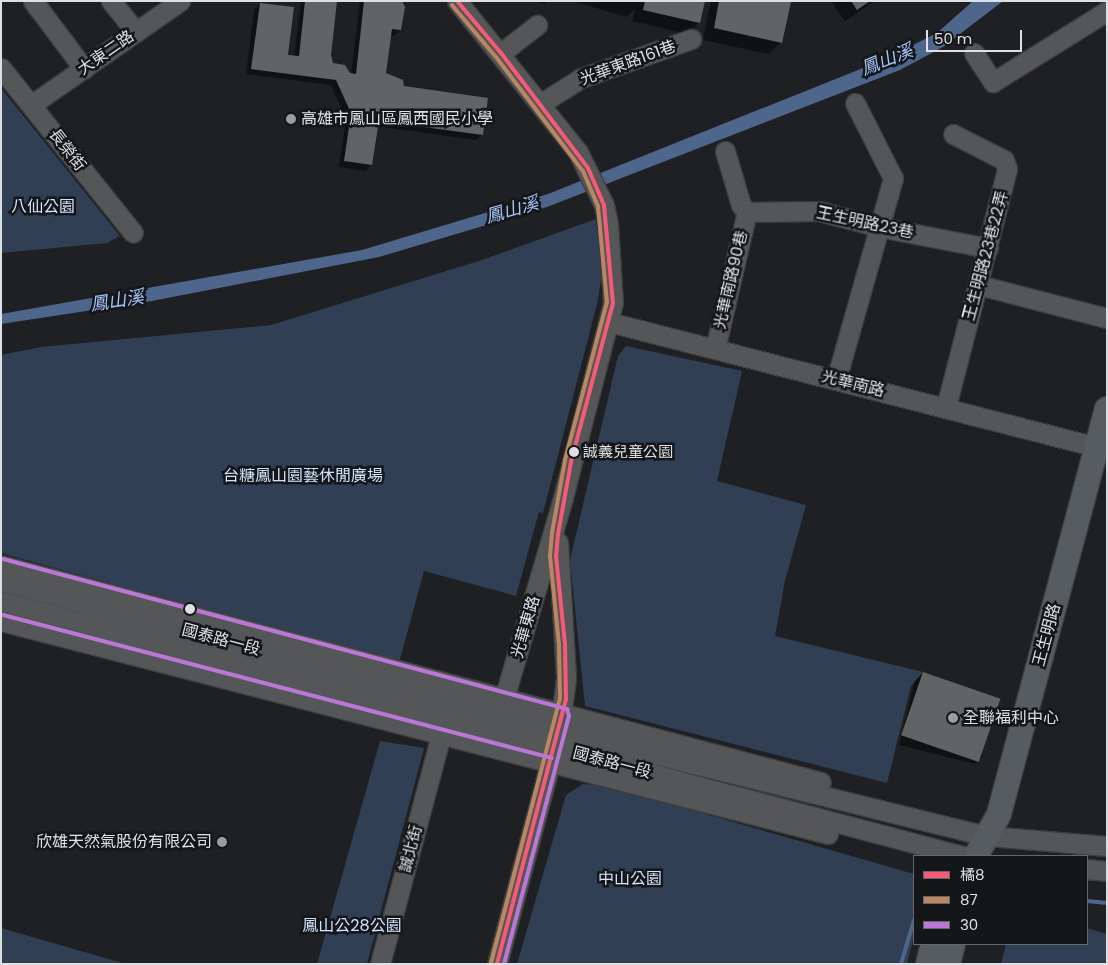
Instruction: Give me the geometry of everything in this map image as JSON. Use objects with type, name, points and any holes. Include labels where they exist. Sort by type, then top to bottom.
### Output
[{"type":"main road","name":"王生明路","points":[[977,855],[999,814],[1107,409]]},
{"type":"main road","points":[[928,964],[933,945]]},
{"type":"main road","points":[[948,964],[953,945]]},
{"type":"street","points":[[32,1],[84,69]]},
{"type":"street","points":[[111,1],[136,32]]},
{"type":"street","name":"大東二路","points":[[31,105],[180,1]]},
{"type":"street","points":[[457,1],[501,53],[540,104]]},
{"type":"street","points":[[974,53],[993,82],[1107,10]]},
{"type":"street","points":[[501,53],[537,25]]},
{"type":"street","name":"光華東路161巷","points":[[540,104],[581,78],[691,39]]},
{"type":"street","name":"長榮街","points":[[1,68],[133,233]]},
{"type":"street","points":[[836,380],[893,178],[855,102]]},
{"type":"street","name":"光華東路","points":[[504,698],[564,498],[613,303],[608,224],[604,204],[578,152],[540,104]]},
{"type":"street","name":"王生明路23巷22弄","points":[[946,408],[1007,169],[1004,160],[953,134]]},
{"type":"street","points":[[726,150],[741,205],[747,212]]},
{"type":"street","name":"王生明路23巷","points":[[747,212],[819,211],[879,227],[988,248]]},
{"type":"street","name":"光華南路90巷","points":[[715,348],[747,212]]},
{"type":"street","points":[[978,285],[1107,318]]},
{"type":"street","name":"光華南路","points":[[609,322],[1097,447]]},
{"type":"street","name":"光華東路","points":[[497,964],[557,739],[566,678],[556,556],[564,498]]},
{"type":"street","name":"國泰路一段","points":[[1,565],[504,698],[557,739]]},
{"type":"street","name":"國泰路一段","points":[[1,581],[959,855]]},
{"type":"street","name":"國泰路一段","points":[[1,601],[557,739],[914,855]]},
{"type":"street","name":"國泰路一段","points":[[1,621],[441,734],[645,744],[988,836],[1107,846]]},
{"type":"street","name":"誠北街","points":[[380,964],[441,734]]},
{"type":"street","points":[[1088,869],[1107,871]]},
{"type":"green space","name":"八仙公園","points":[[1,88],[120,236],[107,243],[1,253]]},
{"type":"green space","name":"台糖鳳山園藝休閒廣場","points":[[596,219],[603,268],[597,304],[543,513],[539,512],[516,596],[424,571],[399,663],[1,553],[1,355],[41,347],[271,325],[482,260]]},
{"type":"green space","points":[[626,346],[742,371],[717,481],[806,505],[785,581],[775,636],[923,672],[911,686],[887,783],[585,706],[570,560],[618,356]]},
{"type":"green space","name":"鳳山公28公園","points":[[380,741],[424,748],[367,964],[317,964]]},
{"type":"green space","name":"中山公園","points":[[583,784],[608,786],[913,874],[913,940],[907,964],[517,964],[566,795]]},
{"type":"green space","points":[[1,928],[126,964],[1,964]]},
{"type":"green space","points":[[1088,928],[1107,934],[1107,964],[1001,964],[1006,945],[1088,945]]},
{"type":"water","name":"鳳山溪","points":[[973,1],[1003,1],[943,47],[900,70],[547,207],[379,257],[152,301],[1,324],[1,314],[362,250],[548,194],[883,60],[937,33]]},
{"type":"building","points":[[305,1],[337,1],[331,55],[333,63],[345,65],[350,73],[356,74],[364,1],[402,1],[405,7],[401,30],[392,29],[386,73],[403,80],[404,86],[488,98],[483,135],[379,121],[372,165],[344,161],[351,113],[336,80],[251,69],[260,3],[294,7],[288,55],[299,56]]},
{"type":"building","points":[[645,1],[705,1],[700,23],[643,10]]},
{"type":"building","points":[[719,1],[791,2],[782,43],[714,28]]},
{"type":"building","points":[[851,1],[870,1],[857,10]]},
{"type":"building","name":"全聯福利中心","points":[[923,672],[1001,699],[979,762],[901,735]]},
{"type":"waterway","points":[[1088,901],[1107,903]]},
{"type":"waterway","points":[[901,964],[913,923]]},
{"type":"transit line","name":"橘8","points":[[457,1],[501,53],[588,168],[604,205],[613,303],[571,462],[558,534],[556,556],[565,644],[566,699],[497,964]]},
{"type":"transit line","name":"87","points":[[452,5],[496,57],[583,171],[598,207],[607,302],[565,460],[552,533],[550,556],[559,644],[560,698],[491,962]]},
{"type":"transit line","name":"30","points":[[3,559],[567,709],[569,716],[504,964]]},
{"type":"transit line","name":"30","points":[[3,615],[552,758]]},
{"type":"place","name":"高雄市鳳山區鳳西國民小學","points":[[291,119]]},
{"type":"place","name":"誠義兒童公園","points":[[574,452]]},
{"type":"place","name":"全聯福利中心","points":[[953,718]]},
{"type":"place","name":"欣雄天然氣股份有限公司","points":[[222,842]]}]
